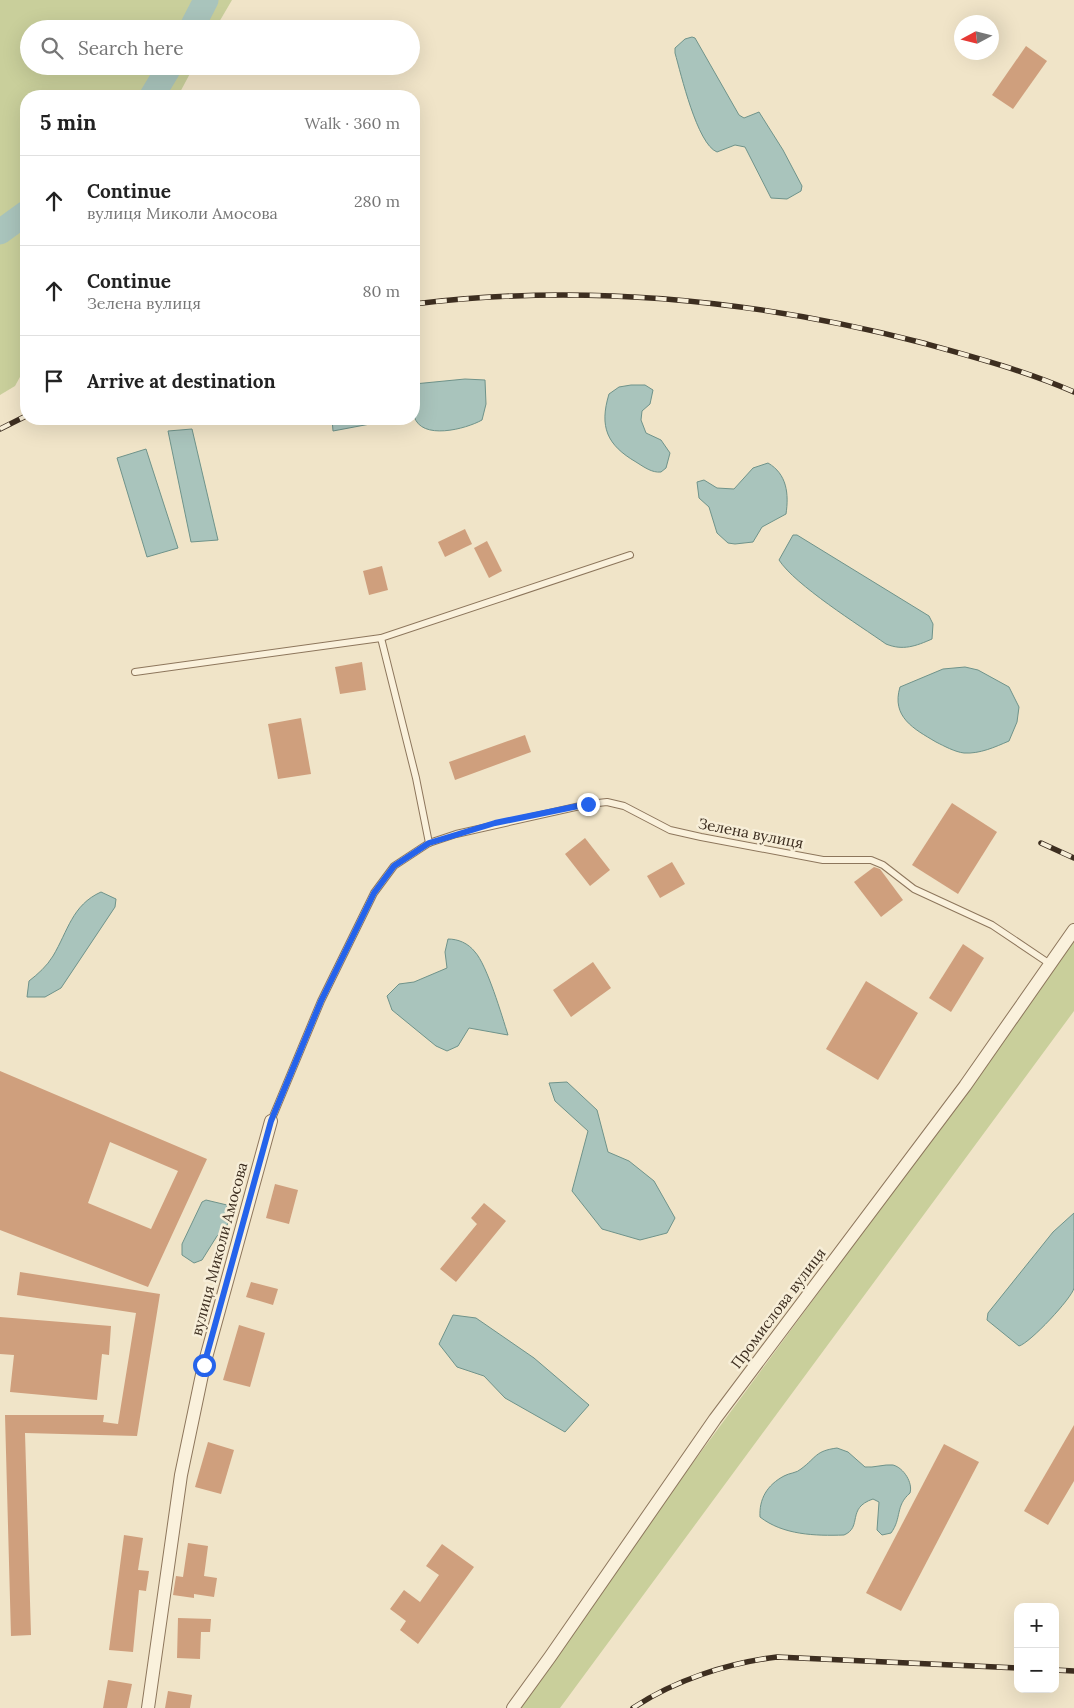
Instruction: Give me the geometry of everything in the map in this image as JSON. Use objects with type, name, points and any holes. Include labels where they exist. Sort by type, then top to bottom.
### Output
[{"type":"street","name":"Промислова вулиця","points":[[513,1708],[715,1419],[965,1086],[1074,930]]},
{"type":"street","name":"вулиця Миколи Амосова","points":[[148,1708],[181,1475],[200,1384],[271,1121]]},
{"type":"lane","points":[[135,672],[381,638],[630,555]]},
{"type":"lane","points":[[381,638],[416,778],[429,843]]},
{"type":"lane","name":"Зелена вулиця","points":[[429,843],[495,823],[607,802],[624,806],[670,830],[824,860],[871,860],[882,865],[914,889],[992,925],[1050,964]]},
{"type":"lane","name":"вулиця Миколи Амосова","points":[[271,1121],[321,1001],[374,893],[394,866],[429,843]]},
{"type":"green space","points":[[0,0],[232,0],[220,20],[20,20],[20,75],[189,75],[181,90],[20,90],[20,377],[15,386],[0,395]]},
{"type":"green space","points":[[1074,939],[1074,1011],[560,1708],[512,1708],[965,1094]]},
{"type":"water","points":[[695,38],[739,115],[744,118],[759,112],[783,150],[802,186],[801,191],[787,199],[771,198],[745,147],[735,145],[717,152],[710,146],[697,123],[675,53],[675,48],[685,39]]},
{"type":"water","points":[[465,379],[485,380],[486,404],[482,420],[466,427],[445,431],[434,431],[420,425],[420,383]]},
{"type":"water","points":[[645,385],[653,390],[650,404],[642,411],[641,420],[646,433],[661,440],[670,453],[666,468],[661,472],[654,472],[626,456],[612,442],[608,434],[605,416],[609,394],[619,387]]},
{"type":"water","points":[[332,425],[365,425],[333,431]]},
{"type":"water","points":[[192,429],[218,540],[191,542],[168,431]]},
{"type":"water","points":[[146,449],[178,548],[147,557],[117,458]]},
{"type":"water","points":[[768,463],[783,479],[787,492],[786,514],[762,527],[753,542],[728,543],[717,533],[709,507],[699,498],[697,482],[704,480],[717,488],[734,489],[753,468]]},
{"type":"water","points":[[793,535],[797,535],[929,616],[933,624],[932,639],[909,647],[886,644],[813,593],[787,570],[779,560]]},
{"type":"water","points":[[965,667],[978,670],[1009,687],[1019,707],[1017,722],[1009,741],[987,750],[970,753],[946,747],[913,727],[902,714],[898,697],[900,687],[943,669]]},
{"type":"water","points":[[101,892],[116,899],[115,907],[61,988],[45,997],[27,997],[29,981],[51,960],[77,911],[91,897]]},
{"type":"water","points":[[448,939],[466,944],[480,959],[494,991],[508,1035],[469,1028],[458,1046],[447,1051],[436,1046],[392,1010],[387,996],[399,984],[414,982],[447,968],[445,952]]},
{"type":"water","points":[[567,1082],[597,1110],[608,1152],[629,1161],[654,1181],[675,1218],[667,1233],[640,1240],[602,1229],[572,1191],[588,1131],[555,1101],[549,1083]]},
{"type":"water","points":[[206,1200],[227,1205],[228,1223],[225,1230],[217,1236],[202,1260],[194,1263],[182,1255],[182,1244],[202,1202]]},
{"type":"water","points":[[1074,1213],[1074,1288],[1072,1293],[1050,1320],[1019,1346],[987,1320],[988,1313],[1053,1232]]},
{"type":"water","points":[[453,1315],[476,1318],[534,1358],[589,1405],[565,1432],[505,1398],[484,1376],[457,1367],[439,1344]]},
{"type":"water","points":[[837,1448],[848,1452],[865,1467],[893,1465],[901,1469],[907,1476],[911,1489],[910,1493],[900,1507],[891,1533],[882,1535],[877,1530],[879,1502],[873,1499],[860,1507],[853,1527],[850,1532],[844,1535],[822,1535],[789,1531],[779,1528],[760,1517],[763,1498],[773,1484],[784,1476],[799,1470],[820,1453]]},
{"type":"building","points":[[1026,46],[1047,61],[1013,109],[992,95]]},
{"type":"building","points":[[465,529],[472,544],[445,557],[438,542]]},
{"type":"building","points":[[487,541],[502,571],[489,578],[474,548]]},
{"type":"building","points":[[382,566],[388,590],[369,595],[363,571]]},
{"type":"building","points":[[362,662],[366,690],[340,694],[335,667]]},
{"type":"building","points":[[301,718],[311,774],[278,779],[268,724]]},
{"type":"building","points":[[525,735],[531,752],[455,780],[449,762]]},
{"type":"building","points":[[952,803],[997,832],[958,894],[912,865]]},
{"type":"building","points":[[585,838],[610,870],[590,886],[565,854]]},
{"type":"building","points":[[672,862],[685,884],[660,898],[647,876]]},
{"type":"building","points":[[874,867],[880,869],[903,900],[881,917],[854,882]]},
{"type":"building","points":[[963,944],[984,958],[951,1012],[929,998]]},
{"type":"building","points":[[593,962],[611,988],[571,1017],[553,990]]},
{"type":"building","points":[[866,981],[918,1013],[878,1080],[826,1049]]},
{"type":"building","points":[[0,1071],[207,1159],[148,1287],[0,1230]],"holes":[[[110,1142],[178,1171],[151,1229],[88,1203]]]},
{"type":"building","points":[[275,1184],[298,1190],[289,1224],[266,1218]]},
{"type":"building","points":[[484,1203],[506,1221],[456,1282],[440,1269],[477,1224],[471,1218]]},
{"type":"building","points":[[20,1272],[160,1294],[137,1436],[25,1433],[31,1635],[11,1636],[5,1415],[104,1415],[103,1422],[118,1424],[136,1313],[17,1295]]},
{"type":"building","points":[[251,1282],[278,1289],[273,1305],[246,1297]]},
{"type":"building","points":[[0,1317],[111,1326],[109,1355],[102,1354],[97,1400],[10,1392],[14,1355],[0,1354]]},
{"type":"building","points":[[239,1325],[265,1333],[250,1387],[223,1380]]},
{"type":"building","points":[[1074,1425],[1074,1481],[1048,1525],[1024,1511]]},
{"type":"building","points":[[208,1442],[234,1450],[221,1494],[195,1487]]},
{"type":"building","points":[[944,1444],[979,1462],[901,1611],[866,1593]]},
{"type":"building","points":[[124,1535],[143,1538],[138,1570],[149,1571],[146,1591],[139,1590],[133,1652],[109,1650]]},
{"type":"building","points":[[188,1543],[208,1546],[204,1576],[217,1578],[214,1597],[194,1594],[194,1598],[173,1595],[176,1576],[183,1577]]},
{"type":"building","points":[[442,1544],[474,1567],[418,1644],[400,1630],[406,1621],[390,1609],[404,1590],[420,1602],[439,1575],[426,1566]]},
{"type":"building","points":[[178,1618],[211,1619],[210,1632],[201,1632],[200,1659],[177,1658]]},
{"type":"building","points":[[108,1680],[132,1684],[127,1708],[103,1708]]},
{"type":"building","points":[[168,1691],[192,1695],[190,1708],[165,1708]]},
{"type":"waterway","points":[[196,20],[206,0]]},
{"type":"waterway","points":[[156,90],[165,75]]},
{"type":"waterway","points":[[0,232],[20,217]]},
{"type":"railway","points":[[420,303],[542,295],[606,296],[734,306],[860,328],[923,343],[1019,371],[1074,392]]},
{"type":"railway","points":[[0,429],[20,419]]},
{"type":"railway","points":[[1041,843],[1074,858]]},
{"type":"railway","points":[[633,1708],[666,1689],[702,1674],[721,1668],[777,1657],[1014,1668]]},
{"type":"railway","points":[[1059,1670],[1074,1671]]},
{"type":"route","points":[[204,1365],[271,1121],[321,1001],[374,893],[394,866],[429,843],[474,828],[588,804]]}]
